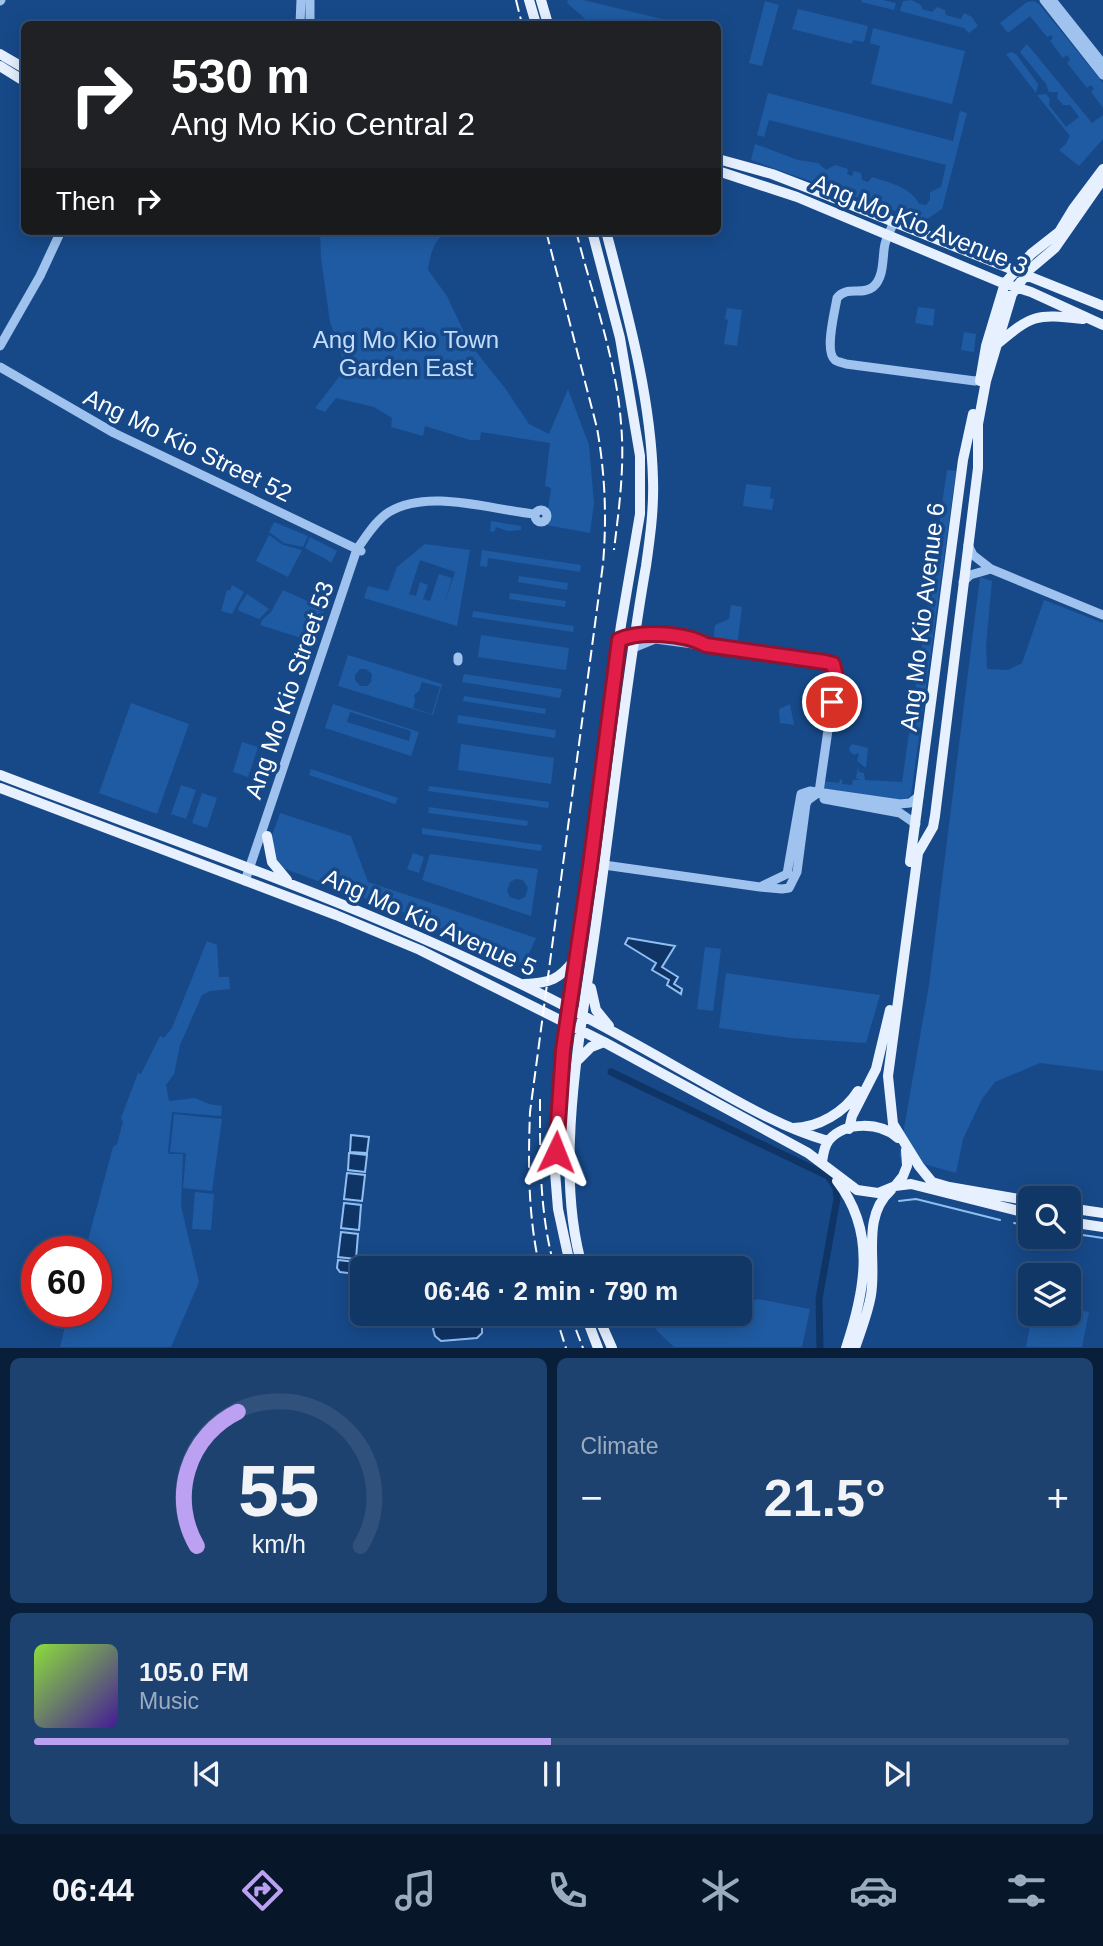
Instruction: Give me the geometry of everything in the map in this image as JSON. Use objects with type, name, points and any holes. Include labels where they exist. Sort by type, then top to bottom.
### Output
[{"type":"main road","points":[[529,0],[535,21]]},
{"type":"main road","points":[[541,0],[547,21]]},
{"type":"main road","points":[[0,54],[21,66]]},
{"type":"main road","points":[[0,66],[21,79]]},
{"type":"main road","name":"Ang Mo Kio Avenue 3","points":[[721,160],[772,174],[1103,306]]},
{"type":"main road","name":"Ang Mo Kio Avenue 6","points":[[849,1129],[857,1106],[876,1069],[890,1014],[963,460],[986,346],[998,302],[1020,274],[1031,254],[1059,232],[1103,169]]},
{"type":"main road","name":"Ang Mo Kio Avenue 3","points":[[721,172],[797,197],[1099,323]]},
{"type":"main road","name":"Ang Mo Kio Avenue 6","points":[[1020,274],[1044,258],[1068,231],[1103,179]]},
{"type":"main road","points":[[568,1256],[558,1209],[555,1172],[557,1111],[619,640],[640,514],[640,456],[620,338],[593,235]]},
{"type":"main road","points":[[581,1256],[573,1216],[570,1172],[572,1117],[583,1017],[652,519],[653,479],[646,408],[633,336],[607,235]]},
{"type":"main road","points":[[997,264],[1031,254]]},
{"type":"main road","points":[[1044,258],[1040,267],[1043,274],[1072,293]]},
{"type":"main road","points":[[973,269],[994,287],[998,302]]},
{"type":"main road","name":"Ang Mo Kio Avenue 6","points":[[906,1146],[893,1124],[890,1110],[889,1064],[919,853],[933,827],[935,816],[978,468],[978,424],[1011,285]]},
{"type":"main road","points":[[996,345],[1037,316],[1047,315],[1099,323]]},
{"type":"main road","points":[[610,714],[617,710],[624,716]]},
{"type":"main road","name":"Ang Mo Kio Avenue 5","points":[[0,775],[253,869],[424,937],[617,1034],[756,1112],[790,1128],[828,1141]]},
{"type":"main road","name":"Ang Mo Kio Avenue 5","points":[[0,788],[407,944],[604,1042],[822,1162]]},
{"type":"main road","points":[[54,810],[53,801],[59,797]]},
{"type":"main road","points":[[267,836],[272,862],[292,884]]},
{"type":"main road","points":[[521,984],[546,983],[565,973],[577,957]]},
{"type":"main road","points":[[589,975],[596,1010],[617,1034]]},
{"type":"main road","points":[[544,1013],[557,1030],[563,1050]]},
{"type":"main road","points":[[790,1128],[802,1128],[832,1117],[852,1101],[867,1076],[890,1014]]},
{"type":"main road","points":[[578,1060],[591,1047],[604,1042]]},
{"type":"main road","points":[[857,1106],[860,1116],[876,1122],[884,1119],[890,1110]]},
{"type":"main road","points":[[822,1162],[828,1141],[849,1129],[873,1125],[883,1128],[906,1146],[932,1181],[1018,1209]]},
{"type":"main road","points":[[855,1348],[871,1294],[871,1235],[886,1195],[903,1176],[907,1166],[906,1146]]},
{"type":"main road","points":[[822,1162],[857,1190],[878,1193],[904,1184],[1018,1200]]},
{"type":"main road","points":[[822,1162],[853,1205],[862,1229],[863,1265],[859,1307],[846,1348]]},
{"type":"main road","points":[[878,1211],[899,1191],[919,1186]]},
{"type":"main road","points":[[853,1205],[857,1197],[864,1195],[875,1200],[878,1211]]},
{"type":"main road","points":[[1081,1210],[1103,1213]]},
{"type":"main road","points":[[1081,1224],[1103,1227]]},
{"type":"main road","points":[[590,1326],[598,1348]]},
{"type":"main road","points":[[602,1326],[612,1348]]},
{"type":"street","points":[[300,21],[301,0]]},
{"type":"street","points":[[310,0],[310,21]]},
{"type":"street","points":[[1044,0],[1103,75]]},
{"type":"street","points":[[1052,0],[1103,64]]},
{"type":"street","points":[[894,222],[888,235],[876,284],[866,290],[846,290],[837,298],[830,342],[832,355],[838,362],[846,364],[978,383]]},
{"type":"street","points":[[0,346],[40,276],[59,235]]},
{"type":"street","points":[[0,338],[11,320],[16,317]]},
{"type":"street","name":"Ang Mo Kio Street 52","points":[[0,367],[144,448],[360,550]]},
{"type":"street","name":"Ang Mo Kio Street 53","points":[[253,869],[360,550],[382,517],[390,511],[419,501],[455,503],[535,516]]},
{"type":"street","points":[[968,543],[973,555],[991,569],[1103,615]]},
{"type":"street","name":"Ang Mo Kio Street 53","points":[[248,882],[267,836],[360,550]]},
{"type":"street","points":[[963,583],[970,575],[991,569]]},
{"type":"street","points":[[619,640],[635,634],[693,640],[706,645]]},
{"type":"street","points":[[633,648],[655,639],[833,664],[836,676],[816,795]]},
{"type":"street","points":[[816,795],[900,813],[916,824]]},
{"type":"street","points":[[604,864],[786,889],[808,800],[816,795],[900,804],[910,803],[919,796]]},
{"type":"green space","points":[[568,0],[583,0],[670,21],[588,21],[567,3]]},
{"type":"green space","points":[[912,0],[921,5],[922,9],[932,12],[937,7],[945,10],[946,15],[961,19],[964,13],[972,17],[978,26],[969,33],[964,28],[900,11],[903,1]]},
{"type":"green space","points":[[765,1],[779,5],[762,66],[749,63]]},
{"type":"green space","points":[[1034,1],[1103,83],[1103,108],[1091,92],[1094,89],[1091,85],[1087,88],[1067,63],[1070,60],[1067,55],[1063,58],[1050,41],[1053,38],[1051,35],[1047,37],[1030,16],[1008,33],[1000,23],[1027,2]]},
{"type":"green space","points":[[861,2],[896,3],[894,10]]},
{"type":"green space","points":[[798,9],[868,26],[864,42],[853,40],[852,44],[792,29]]},
{"type":"green space","points":[[873,28],[965,51],[952,104],[871,84],[880,46],[870,43]]},
{"type":"green space","points":[[1027,44],[1092,123],[1103,115],[1103,139],[1079,166],[1059,150],[1070,136],[1037,95],[1046,94],[1050,99],[1049,105],[1066,127],[1079,117],[1070,105],[1063,105],[1057,98],[1058,92],[1049,92],[1046,84],[1020,52]]},
{"type":"green space","points":[[1006,54],[1016,54],[1038,84],[1036,93]]},
{"type":"green space","points":[[768,93],[953,141],[960,111],[967,113],[942,209],[924,221],[751,160],[755,144],[798,160],[818,163],[826,170],[835,165],[848,169],[847,174],[852,176],[854,171],[861,173],[862,180],[868,182],[872,177],[893,184],[911,193],[919,204],[926,205],[930,200],[930,192],[941,187],[946,165],[769,120],[764,137],[757,135]]},
{"type":"green space","name":"Ang Mo Kio Town Garden East","points":[[320,235],[443,235],[433,248],[428,270],[447,296],[469,343],[505,388],[529,424],[549,434],[568,389],[589,445],[594,503],[590,533],[546,525],[551,488],[545,486],[550,443],[481,432],[480,440],[470,440],[425,426],[423,436],[391,427],[392,418],[374,407],[336,398],[325,412],[315,408],[346,368],[330,322]]},
{"type":"green space","points":[[918,307],[935,309],[933,326],[915,323]]},
{"type":"green space","points":[[727,308],[742,310],[737,346],[724,344]]},
{"type":"green space","points":[[964,332],[976,334],[974,352],[961,350]]},
{"type":"green space","points":[[947,470],[956,471],[911,795],[904,801],[821,788],[822,781],[839,783],[840,779],[842,784],[852,785],[853,780],[860,780],[856,778],[858,767],[859,772],[864,773],[865,780],[902,782]]},
{"type":"green space","points":[[746,484],[771,487],[770,498],[774,499],[772,510],[743,506]]},
{"type":"green space","points":[[491,521],[521,526],[521,530],[508,531],[496,527],[494,532],[490,531]]},
{"type":"green space","points":[[274,522],[308,536],[303,547],[284,543],[269,532]]},
{"type":"green space","points":[[269,535],[283,545],[302,550],[288,577],[256,561]]},
{"type":"green space","points":[[310,537],[337,551],[331,563],[305,548]]},
{"type":"green space","points":[[425,544],[470,550],[457,626],[364,598],[368,586],[388,591],[397,567]],"holes":[[[420,560],[455,572],[444,606],[452,578],[439,574],[430,601],[423,599],[428,585],[420,582],[416,596],[409,594]]]},
{"type":"green space","points":[[482,550],[581,565],[580,572],[488,558],[487,567],[480,566]]},
{"type":"green space","points":[[519,576],[568,583],[567,590],[518,582]]},
{"type":"green space","points":[[980,577],[992,581],[986,646],[987,669],[1008,670],[1022,663],[1044,600],[1103,623],[1103,1071],[1040,1063],[995,1082],[982,1099],[963,1139],[956,1173],[899,1157],[929,985]]},
{"type":"green space","points":[[232,585],[244,592],[232,614],[221,611],[227,590],[230,591]]},
{"type":"green space","points":[[283,590],[319,606],[322,600],[327,602],[314,642],[260,625]]},
{"type":"green space","points":[[510,593],[566,601],[565,607],[509,599]]},
{"type":"green space","points":[[247,594],[269,609],[259,619],[239,611],[238,608]]},
{"type":"green space","points":[[731,605],[742,607],[737,646],[713,642],[715,625],[729,619]]},
{"type":"green space","points":[[473,611],[574,626],[573,632],[472,617]]},
{"type":"green space","points":[[481,635],[569,648],[566,670],[478,657]]},
{"type":"green space","points":[[348,655],[442,684],[433,715],[338,686]],"holes":[[[360,669],[366,669],[372,674],[371,682],[367,686],[360,686],[355,680]],[[422,682],[440,687],[432,714],[413,708],[414,695],[419,691]]]},
{"type":"green space","points":[[464,674],[562,689],[560,698],[462,682]]},
{"type":"green space","points":[[464,696],[546,709],[545,714],[463,701]]},
{"type":"green space","points":[[131,703],[189,724],[157,814],[99,793]]},
{"type":"green space","points":[[333,704],[419,732],[411,756],[325,728]],"holes":[[[350,712],[411,731],[409,741],[347,722]]]},
{"type":"green space","points":[[790,704],[794,725],[780,723],[779,709]]},
{"type":"green space","points":[[458,715],[556,730],[555,738],[457,723]]},
{"type":"green space","points":[[242,742],[258,747],[248,777],[233,772]]},
{"type":"green space","points":[[461,744],[554,758],[551,784],[458,770]]},
{"type":"green space","points":[[852,744],[868,748],[866,768],[857,761],[859,753],[854,755],[850,752]]},
{"type":"green space","points":[[311,769],[398,798],[395,804],[309,775]]},
{"type":"green space","points":[[181,785],[196,790],[186,819],[171,814]]},
{"type":"green space","points":[[429,786],[549,802],[548,808],[428,791]]},
{"type":"green space","points":[[202,793],[217,798],[207,828],[192,823]]},
{"type":"green space","points":[[429,807],[528,821],[527,826],[428,813]]},
{"type":"green space","points":[[280,813],[351,836],[368,882],[536,938],[524,964],[405,913],[277,866],[272,836]]},
{"type":"green space","points":[[422,828],[542,845],[541,851],[422,834]]},
{"type":"green space","points":[[413,853],[424,857],[419,873],[407,869]]},
{"type":"green space","points":[[430,854],[538,869],[531,916],[422,880]],"holes":[[[523,880],[528,888],[525,897],[519,900],[510,897],[507,891],[510,882]]]},
{"type":"green space","points":[[207,941],[217,945],[219,977],[229,977],[230,989],[210,991],[202,995],[180,1045],[174,1074],[166,1085],[169,1101],[195,1098],[222,1106],[221,1116],[172,1112],[168,1151],[169,1154],[183,1154],[181,1206],[199,1282],[171,1347],[60,1347],[65,1327],[112,1327],[112,1236],[89,1236],[113,1147],[117,1144],[123,1122],[121,1118],[138,1073],[141,1074],[160,1036],[164,1038],[172,1028]]},
{"type":"green space","points":[[705,947],[721,949],[713,1011],[697,1009]]},
{"type":"green space","points":[[726,973],[880,995],[866,1043],[791,1038],[719,1028]]},
{"type":"green space","points":[[174,1114],[222,1119],[212,1191],[183,1188],[186,1153],[170,1152]]},
{"type":"green space","points":[[195,1192],[214,1194],[211,1230],[192,1229]]},
{"type":"green space","points":[[758,1299],[810,1309],[802,1347],[674,1347],[655,1329],[665,1326],[752,1326],[752,1301]]},
{"type":"green space","points":[[1081,1310],[1089,1312],[1082,1347],[1026,1347],[1030,1326],[1081,1326]]},
{"type":"shaded area","points":[[628,938],[675,946],[662,967],[678,977],[674,984],[682,989],[681,994],[667,985],[669,980],[652,970],[656,963],[625,944]]},
{"type":"shaded area","points":[[351,1135],[369,1137],[367,1153],[350,1152]]},
{"type":"shaded area","points":[[349,1153],[367,1155],[365,1172],[348,1170]]},
{"type":"shaded area","points":[[347,1173],[365,1175],[362,1201],[344,1199]]},
{"type":"shaded area","points":[[344,1203],[361,1205],[359,1230],[341,1228]]},
{"type":"shaded area","points":[[341,1232],[358,1234],[356,1256],[338,1257]]},
{"type":"shaded area","points":[[338,1260],[350,1261],[350,1272],[340,1272],[337,1268]]},
{"type":"shaded area","points":[[435,1326],[482,1326],[482,1333],[477,1338],[441,1341],[435,1336]]},
{"type":"waterway","points":[[611,1072],[828,1176],[836,1188],[837,1199],[819,1299],[820,1348]]},
{"type":"waterway","points":[[899,1201],[916,1199],[1000,1220]]},
{"type":"waterway","points":[[832,1227],[835,1223]]},
{"type":"waterway","points":[[1014,1223],[1018,1224]]},
{"type":"waterway","points":[[1081,1235],[1103,1238]]},
{"type":"railway","points":[[516,0],[521,21]]},
{"type":"railway","points":[[538,1256],[530,1191],[530,1112],[603,564],[605,529],[602,462],[597,428],[547,235]]},
{"type":"railway","points":[[577,235],[609,350],[618,399],[622,471],[614,550]]},
{"type":"railway","points":[[540,1099],[543,1206],[552,1256]]},
{"type":"railway","points":[[559,1326],[566,1348]]},
{"type":"railway","points":[[575,1326],[583,1348]]},
{"type":"route","points":[[556,1152],[563,1050],[619,640],[635,634],[646,634],[833,664],[836,676],[832,702]]}]
